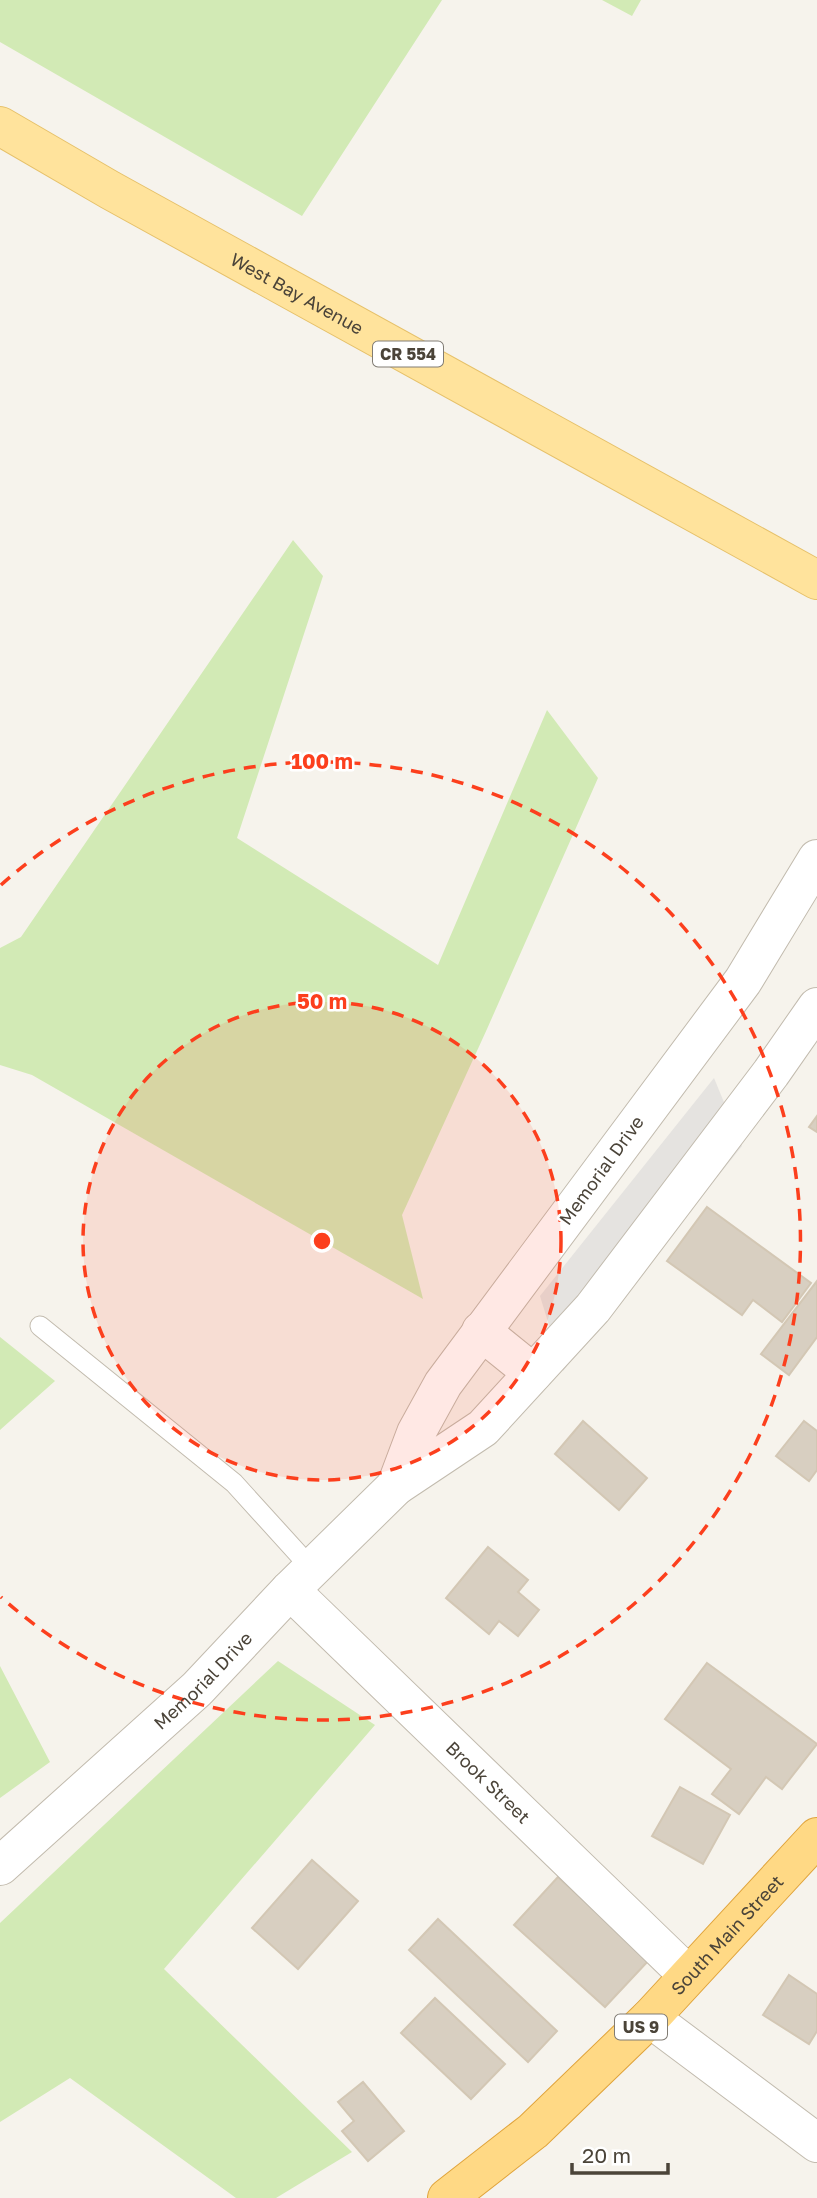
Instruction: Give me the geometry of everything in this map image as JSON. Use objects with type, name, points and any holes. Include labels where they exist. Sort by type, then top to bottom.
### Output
[{"type":"highway","name":"South Main Street","points":[[447,2198],[533,2131],[650,2018],[817,1837]]},
{"type":"main road","name":"West Bay Avenue","points":[[2,132],[817,580]]},
{"type":"street","name":"Memorial Drive","points":[[396,1486],[415,1433],[443,1384],[743,981],[817,859]]},
{"type":"street","name":"Memorial Drive","points":[[0,1866],[197,1689],[396,1486],[483,1428],[593,1308],[771,1073],[817,1007]]},
{"type":"street","points":[[481,1331],[533,1373]]},
{"type":"street","name":"Brook Street","points":[[301,1580],[688,1975]]},
{"type":"street","points":[[650,2018],[817,2143]]},
{"type":"lane","points":[[40,1326],[234,1483],[301,1580]]},
{"type":"green space","points":[[0,0],[442,0],[302,216],[0,42]]},
{"type":"green space","points":[[602,0],[641,0],[632,16]]},
{"type":"green space","points":[[293,540],[323,576],[237,838],[438,965],[547,710],[598,778],[402,1215],[423,1299],[32,1075],[0,1065],[0,948],[21,937]]},
{"type":"green space","points":[[0,1337],[55,1381],[0,1430]]},
{"type":"green space","points":[[278,1661],[375,1725],[164,1969],[352,2152],[276,2198],[236,2198],[70,2078],[0,2122],[0,1923]]},
{"type":"green space","points":[[0,1666],[50,1762],[0,1798]]},
{"type":"shaded area","points":[[714,1078],[742,1146],[563,1371],[540,1296]]},
{"type":"building","points":[[817,1116],[817,1132],[809,1127]]},
{"type":"building","points":[[707,1207],[811,1283],[782,1322],[753,1300],[742,1315],[667,1261]]},
{"type":"building","points":[[817,1281],[817,1337],[789,1375],[761,1354]]},
{"type":"building","points":[[583,1421],[647,1478],[619,1510],[555,1454]]},
{"type":"building","points":[[804,1421],[817,1431],[817,1470],[809,1481],[776,1456]]},
{"type":"building","points":[[488,1547],[528,1580],[518,1592],[539,1610],[518,1636],[499,1621],[489,1634],[446,1598]]},
{"type":"building","points":[[707,1663],[817,1744],[782,1789],[766,1777],[739,1814],[712,1794],[731,1769],[665,1719]]},
{"type":"building","points":[[680,1787],[730,1815],[703,1864],[652,1836]]},
{"type":"building","points":[[312,1860],[358,1901],[298,1969],[252,1928]]},
{"type":"building","points":[[558,1877],[649,1960],[605,2007],[514,1925]]},
{"type":"building","points":[[438,1919],[557,2031],[528,2062],[409,1950]]},
{"type":"building","points":[[789,1975],[817,1994],[817,2031],[809,2044],[763,2015]]},
{"type":"building","points":[[435,1998],[505,2064],[471,2099],[401,2033]]},
{"type":"building","points":[[363,2082],[404,2131],[368,2161],[342,2131],[354,2121],[338,2102]]}]
